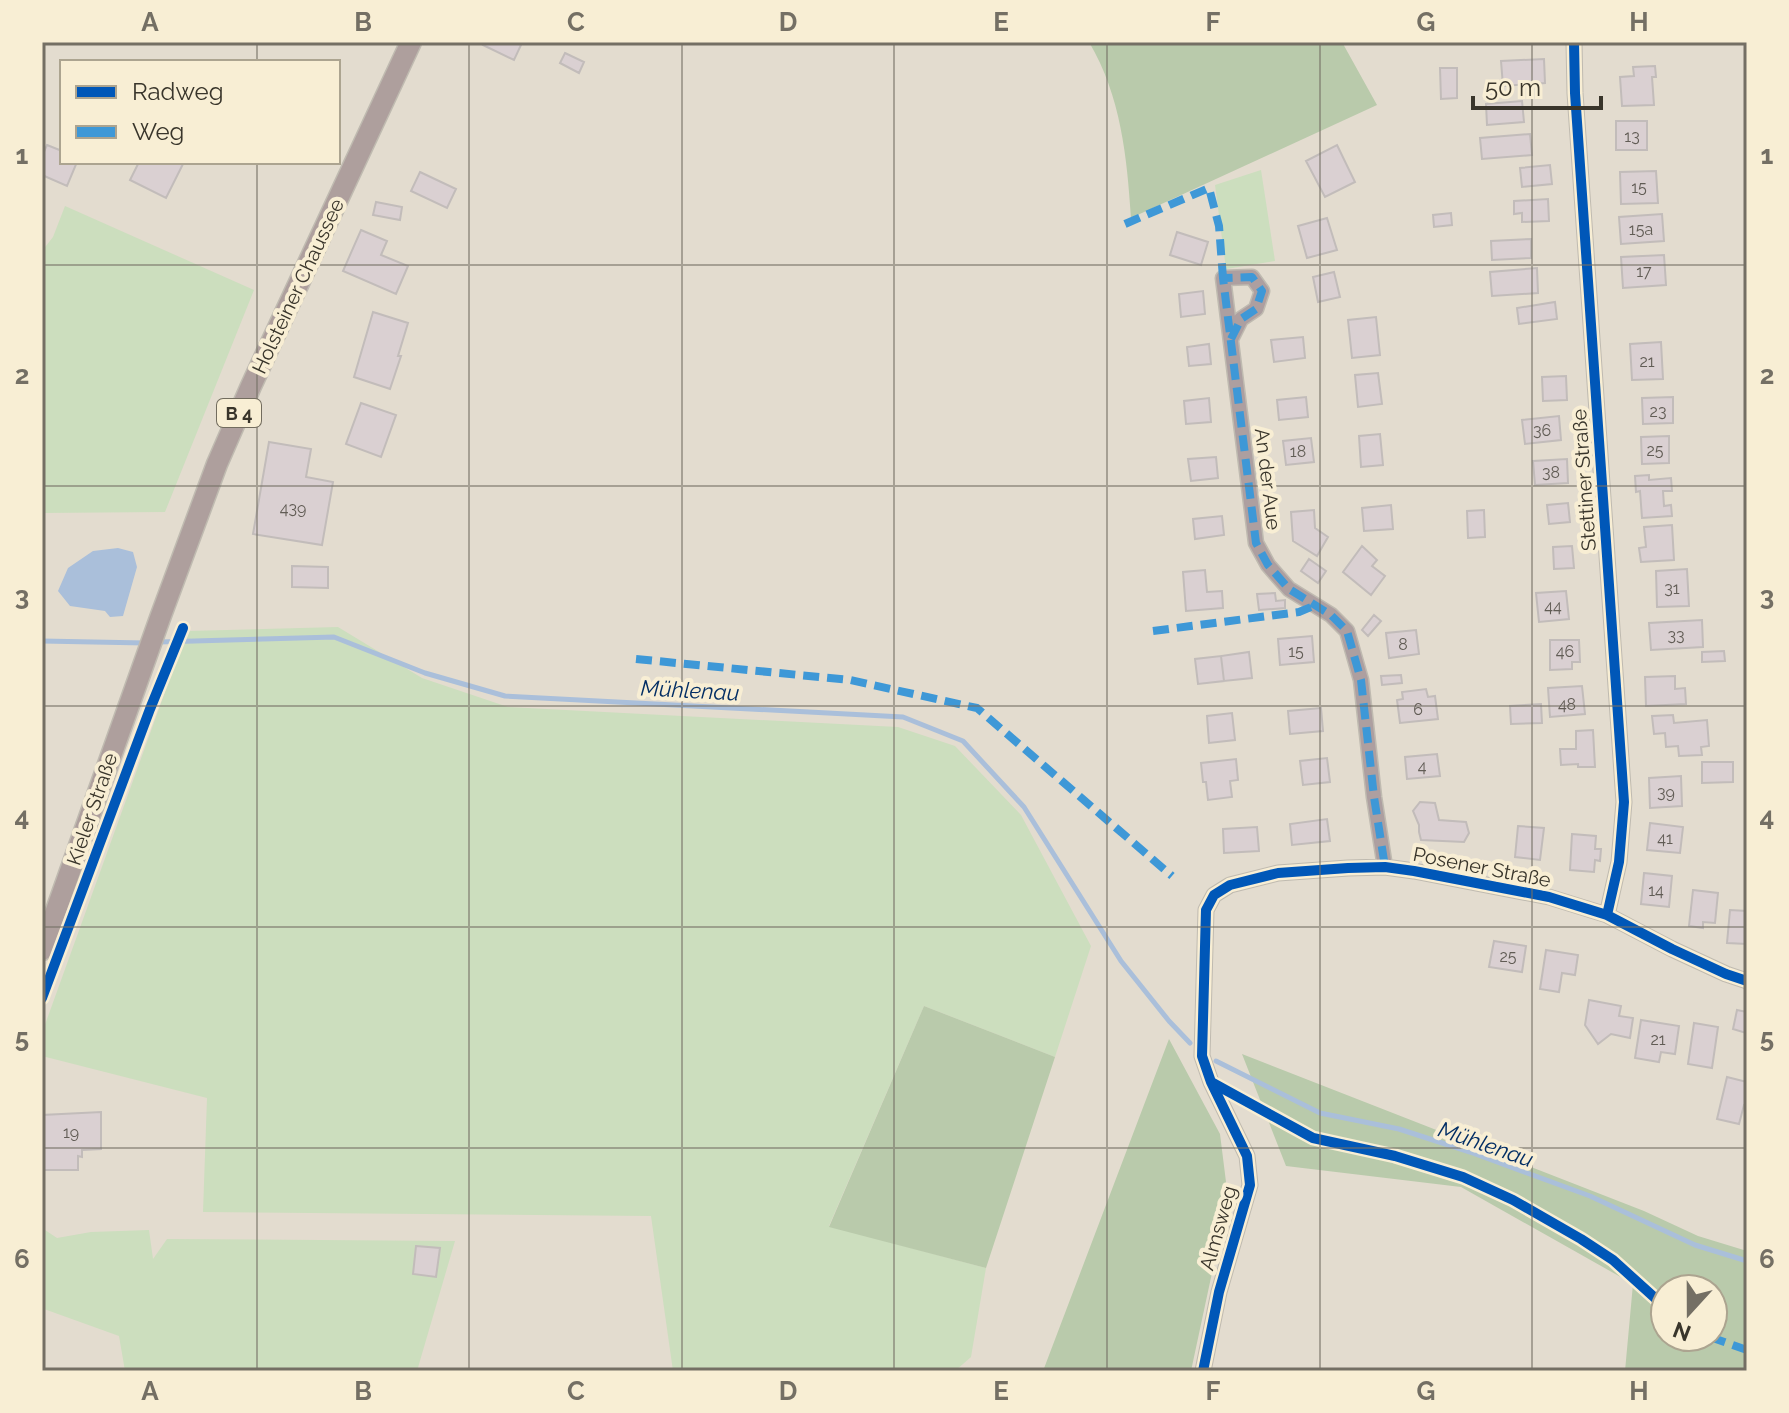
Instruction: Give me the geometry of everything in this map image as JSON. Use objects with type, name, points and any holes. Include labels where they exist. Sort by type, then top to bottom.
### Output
[{"type":"main road","name":"Holsteiner Chaussee","points":[[142,667],[217,464],[411,42]]},
{"type":"main road","name":"Kieler Straße","points":[[42,950],[142,667]]},
{"type":"street","name":"Stettiner Straße","points":[[1574,42],[1624,802],[1619,862],[1607,915]]},
{"type":"street","name":"An der Aue","points":[[1231,339],[1256,543],[1268,565],[1289,589],[1331,615],[1347,631],[1361,680],[1385,867]]},
{"type":"street","name":"Posener Straße","points":[[1206,910],[1214,895],[1230,885],[1256,878],[1303,870],[1385,867],[1549,897],[1607,915],[1672,949],[1747,981]]},
{"type":"street","name":"Almsweg","points":[[1203,1371],[1219,1292],[1250,1185],[1247,1156],[1211,1082],[1202,1056],[1206,910]]},
{"type":"green space","points":[[1089,42],[1342,42],[1377,105],[1131,218],[1124,150],[1115,105]]},
{"type":"green space","points":[[1261,170],[1275,261],[1226,269],[1215,185]]},
{"type":"green space","points":[[65,206],[254,290],[165,512],[42,513],[42,251],[53,237]]},
{"type":"green space","points":[[338,627],[422,678],[508,707],[898,727],[955,746],[1021,815],[1091,946],[1055,1057],[924,1006],[829,1226],[986,1268],[971,1357],[955,1371],[673,1371],[651,1216],[203,1212],[207,1098],[42,1056],[42,1033],[187,631]]},
{"type":"green space","points":[[924,1006],[1055,1057],[986,1268],[829,1227]]},
{"type":"green space","points":[[1169,1039],[1220,1134],[1228,1198],[1191,1371],[1043,1371]]},
{"type":"green space","points":[[1242,1054],[1644,1211],[1698,1236],[1747,1251],[1747,1371],[1625,1371],[1633,1284],[1461,1187],[1286,1166]]},
{"type":"green space","points":[[42,1228],[57,1238],[91,1232],[149,1230],[153,1259],[167,1239],[455,1241],[417,1371],[125,1371],[119,1336],[44,1309],[42,1311]]},
{"type":"water","points":[[118,548],[133,552],[137,567],[123,616],[110,617],[105,611],[70,606],[58,591],[68,568],[93,551]]},
{"type":"building","points":[[485,42],[515,42],[521,45],[514,60],[483,45]]},
{"type":"building","points":[[565,53],[584,62],[579,73],[560,63]]},
{"type":"building","points":[[1544,59],[1545,83],[1503,86],[1501,61]]},
{"type":"building","points":[[1655,66],[1656,77],[1652,77],[1654,105],[1622,106],[1620,77],[1634,76],[1633,67]]},
{"type":"building","points":[[1440,68],[1457,68],[1457,98],[1441,99]]},
{"type":"building","points":[[1522,101],[1524,122],[1487,125],[1486,104]]},
{"type":"building","points":[[1616,121],[1647,121],[1647,150],[1616,150]]},
{"type":"building","points":[[1530,134],[1532,155],[1482,159],[1480,138]]},
{"type":"building","points":[[47,145],[60,150],[60,164],[76,164],[67,186],[42,175],[42,156]]},
{"type":"building","points":[[1337,145],[1355,182],[1325,197],[1306,161]]},
{"type":"building","points":[[138,164],[183,164],[166,198],[130,180]]},
{"type":"building","points":[[1550,165],[1552,184],[1522,187],[1520,168]]},
{"type":"building","points":[[1656,171],[1658,203],[1621,204],[1620,172]]},
{"type":"building","points":[[420,172],[456,189],[447,208],[411,191]]},
{"type":"building","points":[[1548,199],[1549,221],[1522,222],[1522,213],[1514,214],[1514,201]]},
{"type":"building","points":[[376,202],[402,207],[400,220],[373,215]]},
{"type":"building","points":[[1451,213],[1452,225],[1434,227],[1433,215]]},
{"type":"building","points":[[1662,214],[1664,241],[1621,244],[1619,217]]},
{"type":"building","points":[[1327,218],[1337,250],[1307,258],[1298,226]]},
{"type":"building","points":[[361,230],[387,241],[381,255],[408,266],[396,294],[343,271]]},
{"type":"building","points":[[1177,232],[1208,242],[1201,265],[1170,255]]},
{"type":"building","points":[[1531,239],[1531,258],[1492,260],[1491,241]]},
{"type":"building","points":[[1664,255],[1666,285],[1623,288],[1621,257]]},
{"type":"building","points":[[1537,268],[1538,293],[1492,296],[1490,272]]},
{"type":"building","points":[[1334,272],[1340,297],[1318,302],[1313,277]]},
{"type":"building","points":[[1203,291],[1205,314],[1181,317],[1179,294]]},
{"type":"building","points":[[1555,302],[1557,319],[1519,324],[1517,308]]},
{"type":"building","points":[[373,312],[408,323],[390,389],[354,377]]},
{"type":"building","points":[[1376,317],[1380,355],[1352,358],[1348,320]]},
{"type":"building","points":[[1303,337],[1305,358],[1274,362],[1271,340]]},
{"type":"building","points":[[1661,342],[1663,379],[1632,380],[1630,344]]},
{"type":"building","points":[[1209,344],[1211,364],[1189,366],[1187,347]]},
{"type":"building","points":[[1378,373],[1382,404],[1358,407],[1355,375]]},
{"type":"building","points":[[1566,376],[1567,400],[1543,401],[1542,377]]},
{"type":"building","points":[[1306,397],[1308,417],[1279,420],[1277,400]]},
{"type":"building","points":[[1673,397],[1673,423],[1643,424],[1642,398]]},
{"type":"building","points":[[1209,398],[1211,422],[1186,424],[1184,401]]},
{"type":"building","points":[[361,403],[396,415],[381,457],[346,444]]},
{"type":"building","points":[[1559,416],[1561,440],[1525,444],[1522,420]]},
{"type":"building","points":[[1380,434],[1383,465],[1361,467],[1359,436]]},
{"type":"building","points":[[1669,436],[1669,463],[1642,464],[1641,437]]},
{"type":"building","points":[[1311,438],[1314,462],[1286,465],[1283,441]]},
{"type":"building","points":[[269,442],[311,449],[306,477],[333,482],[322,545],[253,534]]},
{"type":"building","points":[[1216,457],[1218,478],[1191,481],[1188,459]]},
{"type":"building","points":[[1567,459],[1568,483],[1535,485],[1533,461]]},
{"type":"building","points":[[1649,475],[1649,480],[1671,478],[1672,491],[1663,491],[1664,506],[1671,505],[1672,516],[1642,518],[1640,491],[1636,492],[1635,476]]},
{"type":"building","points":[[1568,503],[1570,522],[1549,524],[1547,505]]},
{"type":"building","points":[[1391,505],[1393,529],[1364,531],[1362,508]]},
{"type":"building","points":[[1314,510],[1315,528],[1328,537],[1317,556],[1293,541],[1291,512]]},
{"type":"building","points":[[1484,510],[1485,537],[1468,538],[1467,511]]},
{"type":"building","points":[[1222,516],[1224,535],[1195,539],[1193,519]]},
{"type":"building","points":[[1672,525],[1674,560],[1641,562],[1639,548],[1646,547],[1644,527]]},
{"type":"building","points":[[1362,546],[1377,560],[1372,566],[1385,576],[1371,595],[1343,572]]},
{"type":"building","points":[[1572,546],[1574,568],[1554,569],[1553,547]]},
{"type":"building","points":[[1309,559],[1326,571],[1318,583],[1301,571]]},
{"type":"building","points":[[292,566],[328,567],[328,588],[292,587]]},
{"type":"building","points":[[1687,569],[1689,606],[1657,607],[1656,571]]},
{"type":"building","points":[[1205,570],[1207,592],[1222,591],[1223,608],[1186,611],[1183,572]]},
{"type":"building","points":[[1566,591],[1569,619],[1539,622],[1536,593]]},
{"type":"building","points":[[1275,593],[1276,601],[1285,600],[1285,608],[1259,610],[1257,594]]},
{"type":"building","points":[[1374,615],[1381,621],[1368,636],[1362,630]]},
{"type":"building","points":[[1702,620],[1703,647],[1651,650],[1649,623]]},
{"type":"building","points":[[1416,630],[1419,654],[1389,658],[1386,633]]},
{"type":"building","points":[[1312,636],[1314,662],[1280,665],[1278,639]]},
{"type":"building","points":[[1550,640],[1579,640],[1580,662],[1572,662],[1572,669],[1550,670]]},
{"type":"building","points":[[1724,651],[1725,661],[1702,662],[1702,652]]},
{"type":"building","points":[[1249,652],[1252,678],[1224,681],[1221,656]]},
{"type":"building","points":[[1221,656],[1224,681],[1198,684],[1195,659]]},
{"type":"building","points":[[1401,675],[1402,683],[1382,685],[1381,676]]},
{"type":"building","points":[[1675,676],[1675,689],[1685,688],[1686,704],[1646,706],[1645,677]]},
{"type":"building","points":[[1582,686],[1585,714],[1550,717],[1548,688]]},
{"type":"building","points":[[1426,689],[1428,697],[1435,696],[1438,719],[1400,723],[1397,700],[1403,699],[1402,692]]},
{"type":"building","points":[[1541,704],[1542,723],[1511,724],[1510,706]]},
{"type":"building","points":[[1321,708],[1323,731],[1290,734],[1288,711]]},
{"type":"building","points":[[1232,713],[1235,740],[1209,743],[1207,716]]},
{"type":"building","points":[[1673,715],[1674,723],[1707,720],[1709,746],[1701,747],[1702,755],[1679,756],[1678,746],[1666,747],[1665,733],[1654,734],[1652,716]]},
{"type":"building","points":[[1593,730],[1595,767],[1561,765],[1560,749],[1576,749],[1576,731]]},
{"type":"building","points":[[1437,754],[1440,776],[1407,779],[1405,757]]},
{"type":"building","points":[[1327,758],[1330,782],[1303,785],[1300,761]]},
{"type":"building","points":[[1236,759],[1238,780],[1230,781],[1232,797],[1208,800],[1201,763]]},
{"type":"building","points":[[1702,762],[1733,762],[1733,782],[1702,783]]},
{"type":"building","points":[[1681,776],[1682,806],[1650,808],[1649,778]]},
{"type":"building","points":[[1420,802],[1435,803],[1439,820],[1466,822],[1469,833],[1464,842],[1421,840],[1413,811]]},
{"type":"building","points":[[1327,819],[1330,841],[1292,845],[1290,824]]},
{"type":"building","points":[[1650,823],[1683,827],[1680,853],[1647,850]]},
{"type":"building","points":[[1518,826],[1544,828],[1540,860],[1515,857]]},
{"type":"building","points":[[1257,827],[1259,851],[1224,853],[1223,829]]},
{"type":"building","points":[[1572,834],[1596,836],[1595,849],[1601,849],[1600,861],[1595,860],[1594,872],[1570,870]]},
{"type":"building","points":[[1644,873],[1672,876],[1669,907],[1641,904]]},
{"type":"building","points":[[1693,890],[1718,893],[1715,923],[1703,922],[1703,928],[1689,926]]},
{"type":"building","points":[[1730,910],[1747,911],[1747,944],[1727,943]]},
{"type":"building","points":[[1494,941],[1526,946],[1522,972],[1489,967]]},
{"type":"building","points":[[1546,950],[1578,955],[1575,975],[1562,973],[1559,992],[1540,989]]},
{"type":"building","points":[[1589,1000],[1621,1006],[1619,1016],[1633,1018],[1630,1038],[1611,1034],[1598,1044],[1585,1025]]},
{"type":"building","points":[[1737,1010],[1747,1012],[1746,1033],[1733,1029]]},
{"type":"building","points":[[1641,1020],[1679,1026],[1675,1054],[1661,1052],[1659,1062],[1635,1058]]},
{"type":"building","points":[[1694,1023],[1718,1027],[1712,1068],[1688,1064]]},
{"type":"building","points":[[1727,1077],[1747,1082],[1747,1106],[1744,1105],[1739,1124],[1717,1119]]},
{"type":"building","points":[[101,1112],[101,1149],[82,1150],[82,1157],[78,1156],[78,1170],[42,1170],[42,1115]]},
{"type":"building","points":[[416,1246],[440,1248],[436,1277],[413,1274]]},
{"type":"waterway","name":"Mühlenau","points":[[159,642],[334,637],[425,673],[505,696],[903,717],[963,741],[1024,807],[1121,961],[1190,1043]]},
{"type":"waterway","name":"Mühlenau","points":[[42,641],[145,643]]},
{"type":"waterway","name":"Mühlenau","points":[[1216,1061],[1320,1113],[1399,1129],[1470,1152],[1590,1196],[1695,1245],[1747,1261]]},
{"type":"marked path","points":[[1125,224],[1209,188],[1219,226],[1223,278]]},
{"type":"marked path","points":[[1231,339],[1241,319],[1256,309],[1262,291],[1252,277],[1223,278],[1256,543],[1268,565],[1289,589],[1331,615],[1347,631],[1361,680],[1385,867]]},
{"type":"marked path","points":[[1153,631],[1299,612],[1316,605]]},
{"type":"marked path","points":[[636,659],[850,680],[977,708],[1172,876]]},
{"type":"marked path","points":[[1729,1344],[1747,1350]]},
{"type":"cycle path","points":[[1574,42],[1624,802],[1619,862],[1607,915]]},
{"type":"cycle path","points":[[42,998],[183,628]]},
{"type":"cycle path","points":[[1203,1371],[1219,1292],[1250,1185],[1247,1156],[1211,1082],[1202,1056],[1206,910],[1214,895],[1230,885],[1278,873],[1385,867],[1414,871],[1549,897],[1607,915],[1672,949],[1747,981]]},
{"type":"cycle path","points":[[1211,1082],[1313,1138],[1395,1156],[1463,1177],[1513,1200],[1613,1260],[1649,1293]]}]
